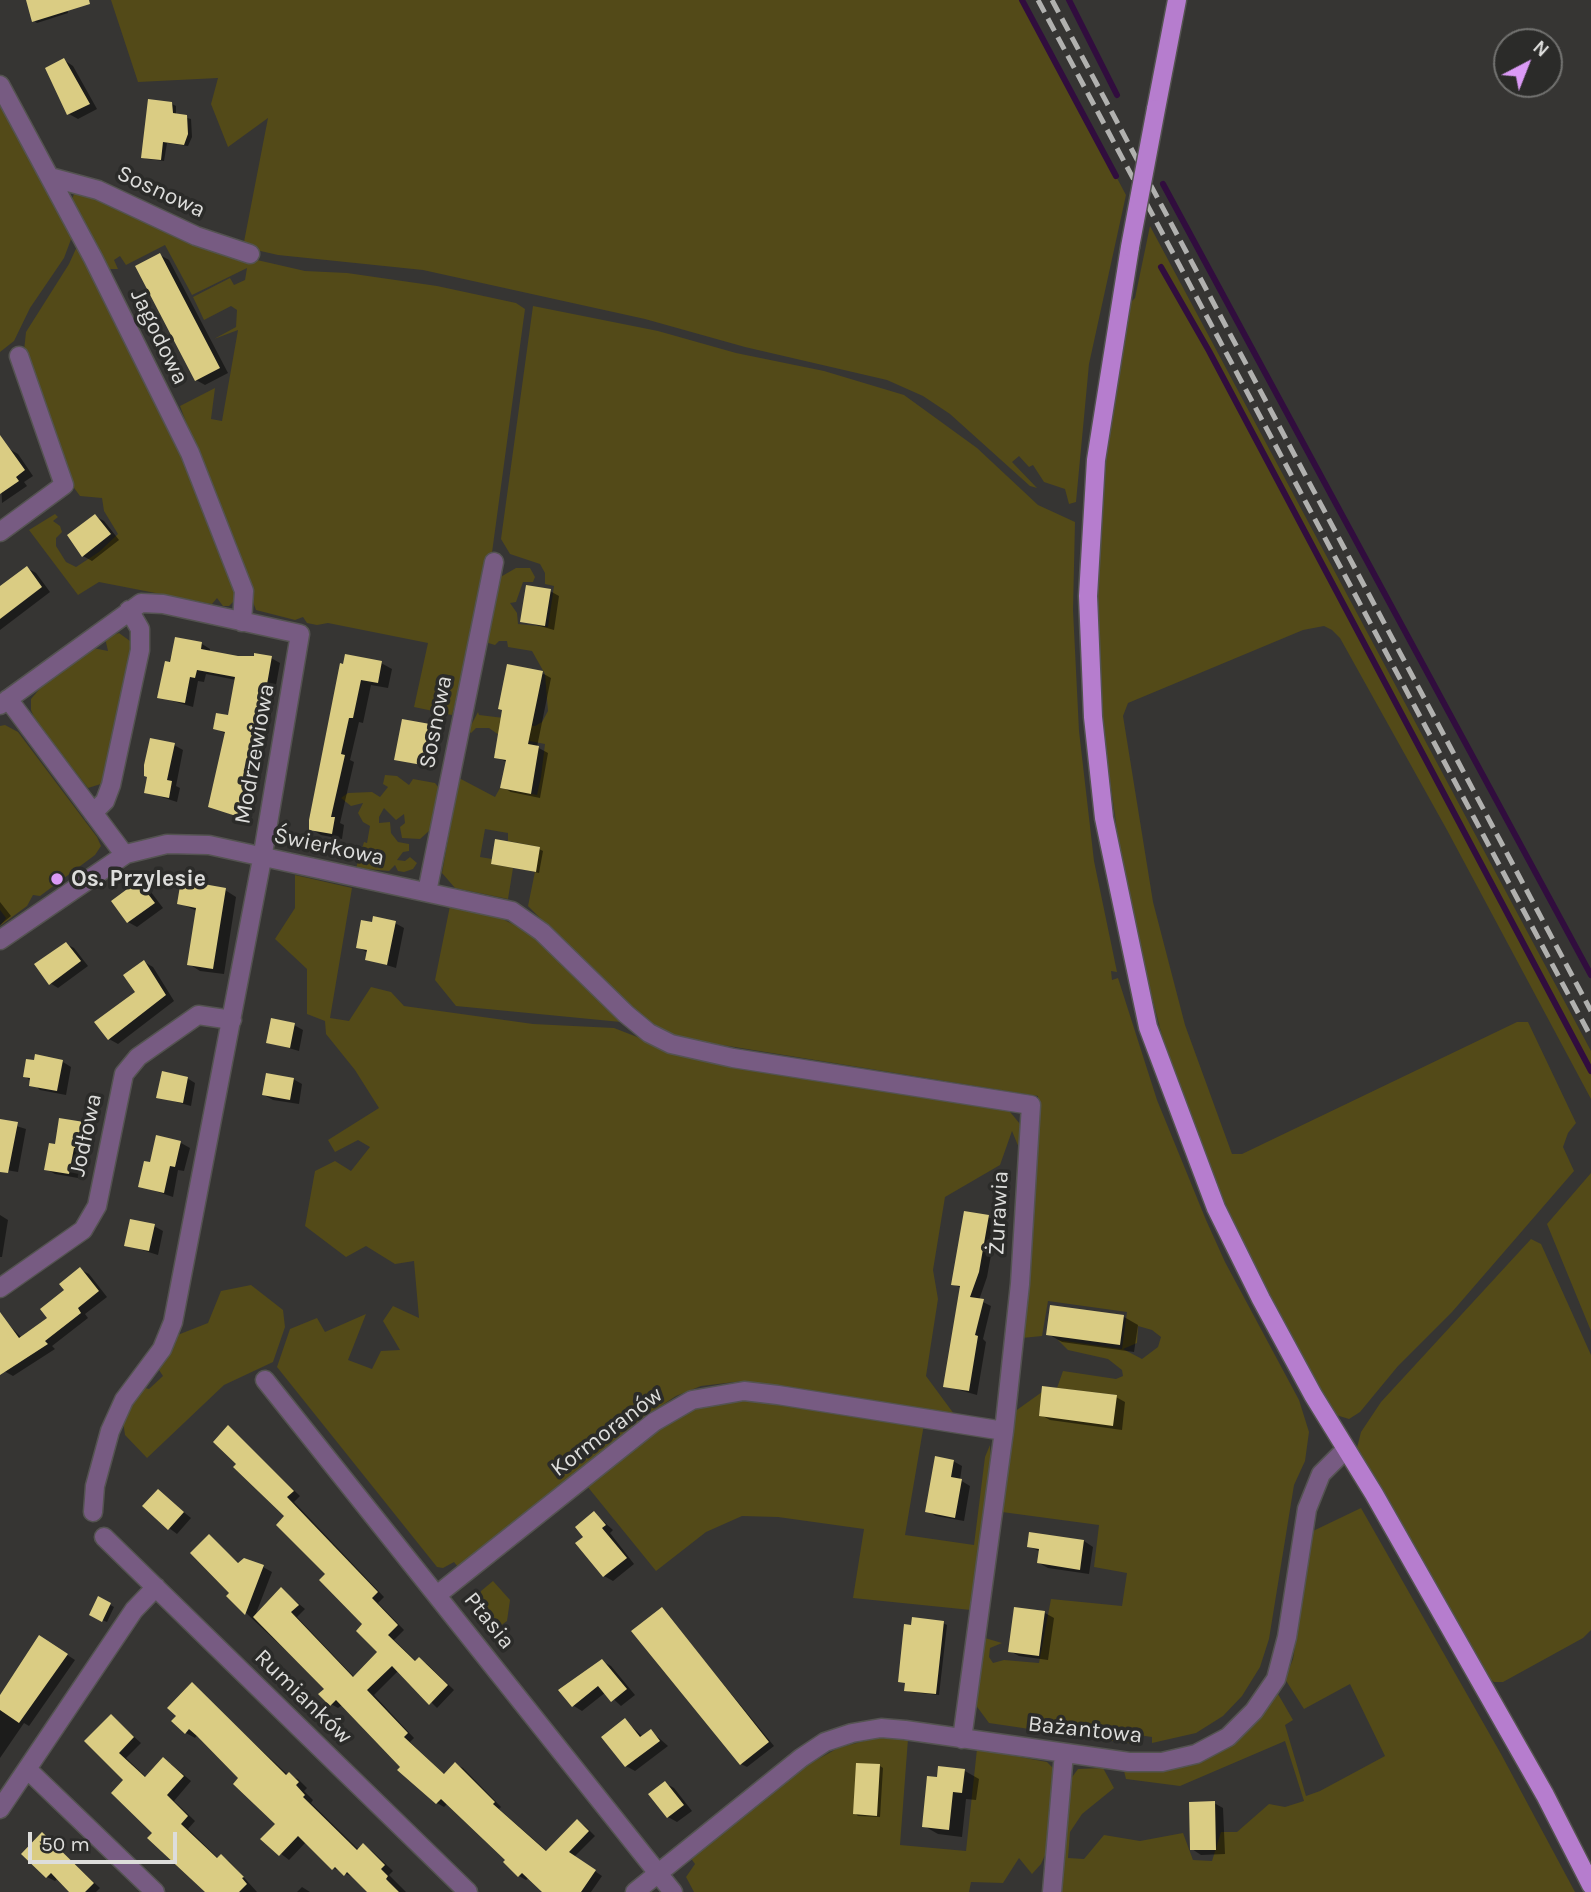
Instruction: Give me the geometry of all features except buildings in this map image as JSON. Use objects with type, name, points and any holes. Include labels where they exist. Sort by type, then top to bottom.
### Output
[{"type":"main road","points":[[1177,0],[1105,388],[1091,520],[1088,596],[1093,717],[1104,818],[1148,1027],[1216,1208],[1261,1299],[1313,1395],[1576,1853],[1591,1885]]},
{"type":"street","name":"Jagodowa","points":[[0,85],[50,177],[190,453],[244,591],[242,622]]},
{"type":"street","name":"Sosnowa","points":[[50,177],[98,190],[196,236],[250,254]]},
{"type":"street","points":[[0,532],[64,485],[19,356]]},
{"type":"street","name":"Sosnowa","points":[[427,892],[494,562]]},
{"type":"street","name":"Modrzewiowa","points":[[4,702],[141,603],[154,602],[300,634],[262,859],[196,1214],[173,1322],[162,1349],[124,1400],[110,1431],[94,1486],[93,1512]]},
{"type":"street","points":[[93,813],[105,801],[111,785],[141,645],[139,624],[129,610]]},
{"type":"street","points":[[4,702],[124,855]]},
{"type":"street","name":"Świerkowa","points":[[0,940],[124,855],[167,844],[188,843],[244,852],[262,859],[512,911],[542,932],[626,1014]]},
{"type":"street","name":"Żurawia","points":[[626,1014],[649,1032],[671,1044],[703,1052],[1031,1105],[1020,1284],[1004,1431],[962,1739]]},
{"type":"street","name":"Jodłowa","points":[[0,1288],[83,1230],[97,1206],[124,1074],[138,1056],[198,1015],[232,1020]]},
{"type":"street","name":"Ptasia","points":[[265,1381],[673,1892]]},
{"type":"street","name":"Kormoranów","points":[[437,1595],[654,1422],[692,1400],[744,1391],[1004,1431]]},
{"type":"street","name":"Bażantowa","points":[[635,1892],[801,1758],[825,1742],[852,1733],[881,1728],[1129,1762],[1162,1762],[1196,1754],[1228,1737],[1262,1702],[1279,1672],[1312,1491],[1327,1465],[1346,1449]]},
{"type":"street","name":"Rumianków","points":[[104,1536],[468,1892]]},
{"type":"street","points":[[0,1810],[134,1610],[156,1587]]},
{"type":"street","points":[[1052,1892],[1064,1754]]},
{"type":"street","points":[[27,1769],[155,1892]]},
{"type":"shaded area","points":[[111,0],[1022,0],[1126,195],[1089,364],[1076,502],[1069,504],[1065,489],[1044,482],[1033,465],[1029,467],[1019,456],[1012,462],[1037,488],[1030,486],[950,414],[923,396],[887,380],[745,347],[645,319],[423,270],[278,255],[243,247],[268,118],[228,147],[211,104],[218,78],[138,82]]},
{"type":"shaded area","points":[[0,103],[73,234],[64,258],[30,308],[14,341],[0,352]]},
{"type":"shaded area","points":[[75,192],[257,260],[305,271],[347,273],[437,286],[516,303],[525,309],[491,560],[452,715],[414,707],[428,643],[328,623],[317,625],[307,623],[303,617],[295,620],[256,610],[180,406],[215,388],[211,419],[222,421],[238,330],[214,339],[236,327],[237,310],[231,306],[204,320],[193,297],[230,278],[234,285],[245,280],[247,268],[192,295],[165,245],[126,265],[120,256],[114,260],[118,269],[108,269],[71,201]]},
{"type":"shaded area","points":[[1150,226],[1591,1051],[1591,1099],[1447,830],[1340,638],[1332,630],[1324,626],[1303,630],[1128,703],[1123,716],[1153,902],[1185,1025],[1232,1154],[1242,1154],[1517,1022],[1528,1022],[1576,1123],[1568,1133],[1563,1147],[1574,1171],[1452,1312],[1398,1366],[1360,1412],[1349,1419],[1336,1415],[1247,1254],[1203,1151],[1165,1047],[1127,902],[1102,723],[1097,599],[1105,448],[1128,305],[1135,298]]},
{"type":"shaded area","points":[[79,242],[183,450],[237,589],[236,599],[229,606],[223,606],[217,598],[212,604],[99,582],[78,595],[29,530],[55,514],[58,517],[53,521],[60,526],[62,532],[56,538],[56,546],[66,562],[76,567],[99,552],[118,534],[104,511],[102,498],[80,496],[66,477],[23,360],[26,332],[69,264]]},
{"type":"shaded area","points":[[533,306],[658,331],[736,353],[824,371],[904,395],[977,448],[1038,505],[1075,522],[1073,610],[1079,731],[1094,861],[1117,972],[1111,971],[1112,980],[1118,978],[1157,1100],[1206,1220],[1225,1262],[1299,1400],[1309,1432],[1305,1461],[1294,1485],[1269,1639],[1260,1667],[1242,1696],[1223,1716],[1196,1733],[1152,1743],[1152,1737],[1138,1735],[1135,1744],[1083,1737],[1084,1727],[1072,1725],[1070,1735],[989,1723],[975,1704],[985,1638],[1002,1643],[990,1648],[989,1657],[993,1663],[1004,1660],[1039,1663],[1051,1599],[1122,1606],[1127,1573],[1094,1567],[1099,1525],[1002,1512],[1014,1412],[1042,1392],[1039,1416],[1117,1395],[1057,1388],[1063,1371],[1116,1379],[1123,1376],[1122,1370],[1108,1359],[1068,1350],[1058,1340],[1122,1349],[1127,1312],[1048,1301],[1042,1336],[1022,1338],[1033,1235],[1038,1096],[685,1039],[664,1031],[629,1007],[528,906],[540,847],[508,841],[508,833],[485,829],[480,857],[492,859],[491,864],[513,868],[508,899],[455,888],[442,873],[459,778],[495,797],[500,788],[537,795],[541,777],[545,744],[499,735],[489,728],[476,728],[471,733],[468,731],[478,712],[479,715],[504,718],[514,725],[535,726],[542,722],[548,711],[545,674],[532,651],[508,647],[507,641],[499,641],[495,645],[485,642],[497,579],[516,568],[530,568],[535,577],[533,582],[523,582],[516,602],[510,603],[517,613],[518,624],[548,627],[554,586],[545,584],[545,573],[540,564],[510,554],[501,539]],"holes":[[[1138,1326],[1152,1330],[1161,1337],[1158,1347],[1142,1359],[1123,1349],[1137,1343]]]},
{"type":"shaded area","points":[[119,633],[130,641],[132,647],[104,783],[88,788],[36,722],[31,710],[31,699],[42,686],[93,648],[108,651],[105,638]]},
{"type":"shaded area","points":[[5,725],[18,732],[101,846],[95,855],[40,896],[33,895],[27,906],[0,926],[6,918],[0,910],[0,726]]},
{"type":"shaded area","points":[[385,775],[397,776],[409,785],[413,779],[435,783],[439,788],[446,786],[438,823],[420,839],[402,838],[400,827],[405,823],[404,814],[396,820],[384,808],[379,817],[379,823],[390,822],[391,833],[398,842],[409,844],[409,851],[403,852],[397,860],[405,861],[410,857],[417,863],[413,869],[404,872],[398,871],[395,865],[389,871],[356,868],[364,842],[367,843],[370,826],[363,822],[358,813],[363,803],[351,806],[341,798],[348,793],[372,792],[380,797],[388,787],[383,784]]},
{"type":"shaded area","points":[[295,875],[352,888],[330,1018],[349,1021],[371,987],[391,992],[404,1006],[533,1024],[614,1028],[694,1059],[1006,1107],[1020,1124],[1019,1148],[1012,1131],[1000,1165],[945,1197],[933,1270],[938,1299],[926,1376],[954,1414],[743,1381],[701,1386],[676,1396],[652,1412],[458,1567],[454,1562],[443,1568],[437,1567],[277,1367],[290,1329],[317,1318],[325,1332],[366,1314],[348,1360],[372,1369],[381,1351],[400,1350],[383,1321],[393,1306],[419,1318],[414,1261],[395,1264],[366,1246],[346,1257],[305,1226],[315,1171],[335,1161],[351,1171],[370,1147],[358,1140],[335,1152],[328,1140],[379,1108],[355,1070],[326,1034],[325,1021],[307,1014],[307,969],[275,939],[295,908]]},
{"type":"shaded area","points":[[450,906],[484,910],[531,933],[621,1022],[456,1006],[435,980]]},
{"type":"shaded area","points":[[1591,1173],[1591,1331],[1547,1224]]},
{"type":"shaded area","points":[[1531,1239],[1541,1244],[1591,1355],[1591,1630],[1583,1638],[1503,1682],[1494,1682],[1486,1676],[1357,1448],[1361,1432],[1381,1402]]},
{"type":"shaded area","points":[[251,1285],[283,1310],[285,1327],[273,1362],[224,1385],[147,1458],[125,1435],[122,1414],[137,1386],[149,1389],[163,1376],[157,1367],[175,1336],[208,1323],[221,1291]]},
{"type":"shaded area","points":[[721,1400],[765,1400],[924,1424],[905,1535],[974,1545],[985,1457],[990,1445],[991,1464],[971,1610],[853,1598],[864,1529],[778,1517],[742,1516],[706,1532],[656,1571],[587,1486],[655,1431],[683,1413]]},
{"type":"shaded area","points":[[1361,1508],[1501,1754],[1575,1892],[1059,1892],[1070,1780],[1078,1769],[1103,1768],[1114,1788],[1082,1814],[1070,1832],[1068,1858],[1084,1859],[1104,1835],[1140,1841],[1183,1833],[1193,1860],[1212,1861],[1221,1832],[1237,1832],[1269,1804],[1285,1807],[1304,1801],[1285,1741],[1180,1786],[1126,1779],[1124,1771],[1165,1769],[1262,1715],[1278,1694],[1293,1720],[1285,1725],[1306,1796],[1385,1756],[1350,1684],[1304,1709],[1285,1679],[1293,1659],[1313,1531]]},
{"type":"shaded area","points":[[493,1581],[510,1600],[507,1621],[499,1627],[479,1603],[481,1591]]},
{"type":"shaded area","points":[[875,1738],[908,1739],[900,1845],[966,1851],[977,1749],[1047,1762],[1053,1768],[1054,1776],[1046,1853],[1041,1864],[1032,1874],[1019,1858],[1003,1883],[971,1882],[969,1892],[694,1892],[686,1877],[695,1864],[690,1857],[804,1767],[838,1748]]},
{"type":"waterway","points":[[1022,0],[1116,176]]},
{"type":"waterway","points":[[1069,0],[1117,95]]},
{"type":"waterway","points":[[1163,184],[1591,975]]},
{"type":"waterway","points":[[1161,267],[1209,351],[1591,1071]]},
{"type":"railway","points":[[1038,0],[1591,1037]]},
{"type":"railway","points":[[1052,0],[1591,1011]]},
{"type":"place","name":"Os. Przylesie","points":[[57,879]]}]
